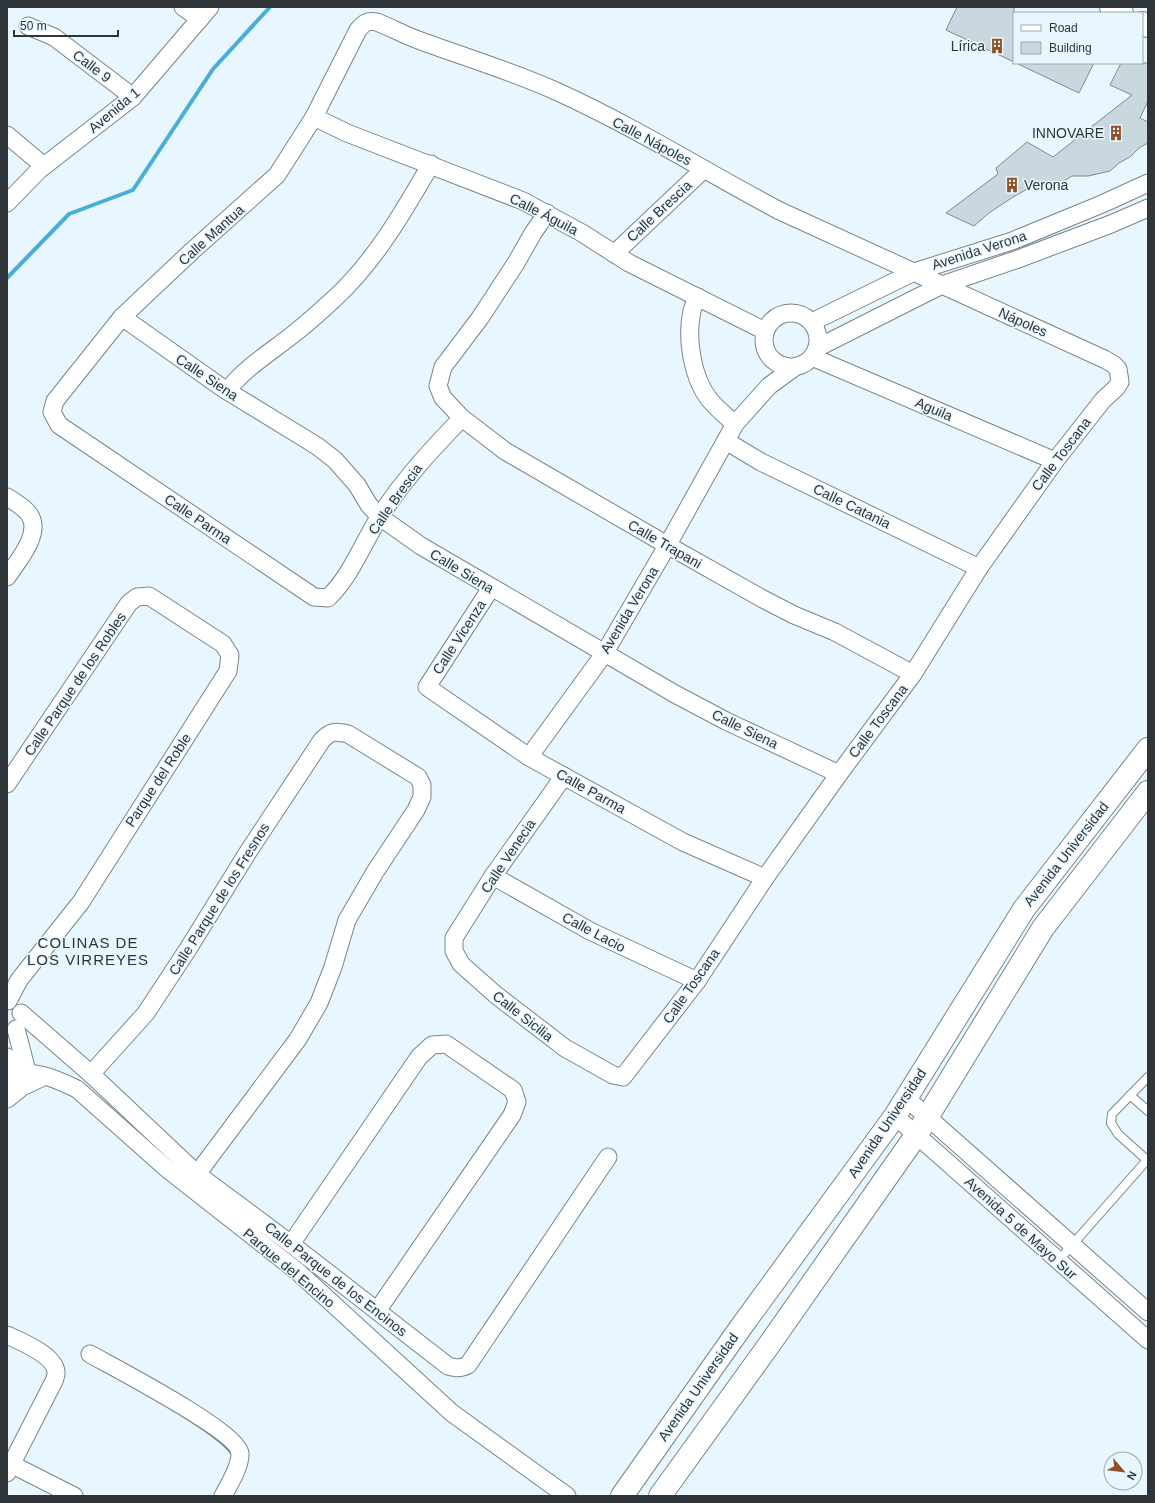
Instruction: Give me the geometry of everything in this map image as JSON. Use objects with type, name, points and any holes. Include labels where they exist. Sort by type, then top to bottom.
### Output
[{"type":"main road","points":[[1111,7],[1120,12]]},
{"type":"main road","name":"Avenida Universidad","points":[[622,1496],[740,1327],[900,1107],[1024,909],[1148,749]]},
{"type":"main road","name":"Avenida Universidad","points":[[660,1496],[769,1345],[922,1126],[1043,928],[1148,792]]},
{"type":"street","points":[[184,7],[205,13]]},
{"type":"street","name":"Avenida 1","points":[[7,202],[44,166],[133,97],[205,13]]},
{"type":"street","name":"Calle Nápoles","points":[[358,30],[364,22],[371,20],[421,41],[492,66],[558,92],[633,129],[780,211],[942,285]]},
{"type":"street","name":"Calle 9","points":[[28,26],[54,37],[133,97]]},
{"type":"street","name":"Calle Mantua","points":[[59,425],[52,412],[55,400],[122,317],[192,251],[277,176],[314,117],[358,30]]},
{"type":"street","name":"Calle Águila","points":[[314,117],[347,133],[431,164],[523,201],[547,213],[629,263],[765,331]]},
{"type":"street","points":[[7,135],[44,166]]},
{"type":"street","points":[[227,391],[240,376],[296,332],[337,296],[357,274],[390,232],[411,200],[431,164]]},
{"type":"street","name":"Calle Brescia","points":[[614,254],[704,169]]},
{"type":"street","name":"Avenida Verona","points":[[812,322],[914,272],[1012,241],[1102,204],[1148,183]]},
{"type":"street","points":[[1102,204],[1111,224]]},
{"type":"street","name":"Avenida Verona","points":[[815,352],[942,285],[1018,259],[1111,224],[1148,208]]},
{"type":"street","name":"Calle Trapani","points":[[547,213],[484,312],[443,367],[438,386],[443,398],[462,418],[505,450],[667,546],[763,599],[835,632],[913,674]]},
{"type":"street","points":[[1012,241],[1018,259]]},
{"type":"street","name":"Nápoles","points":[[942,285],[1104,359]]},
{"type":"street","points":[[698,297],[692,310],[690,331],[691,353],[695,371],[713,404],[735,424]]},
{"type":"street","points":[[786,313],[798,313],[806,316],[812,322],[817,330],[819,339],[815,352],[801,365],[795,367],[785,367],[770,357],[765,349],[765,331],[769,323],[775,317],[786,313]]},
{"type":"street","name":"Calle Siena","points":[[122,317],[227,391],[317,446],[335,460],[357,485],[369,505],[380,517],[421,546],[675,694],[726,721],[838,774]]},
{"type":"street","name":"Aguila","points":[[815,352],[1055,461]]},
{"type":"street","name":"Calle Toscana","points":[[614,1075],[624,1077],[628,1074],[697,981],[764,878],[838,774],[913,674],[979,568],[1055,461],[1102,400],[1116,388],[1120,382],[1118,369],[1104,359]]},
{"type":"street","points":[[769,386],[777,363]]},
{"type":"street","name":"Avenida Verona","points":[[529,756],[604,654],[667,546],[735,424],[769,386],[795,367]]},
{"type":"street","name":"Calle Brescia","points":[[339,588],[380,517],[401,485],[420,462],[462,418]]},
{"type":"street","name":"Calle Parma","points":[[59,425],[314,597],[328,598],[339,588]]},
{"type":"street","name":"Calle Catania","points":[[726,441],[761,462],[979,568]]},
{"type":"street","points":[[7,498],[24,508],[30,515],[34,524],[27,547],[7,577]]},
{"type":"street","name":"Calle Vicenza","points":[[427,687],[491,588]]},
{"type":"street","name":"Parque del Roble","points":[[8,1001],[19,980],[81,902],[228,670],[230,655],[223,644],[149,596],[137,597],[129,603]]},
{"type":"street","name":"Calle Parque de los Robles","points":[[7,784],[129,603]]},
{"type":"street","name":"Calle Parma","points":[[427,687],[529,756],[564,776],[682,842],[764,878]]},
{"type":"street","name":"Calle Parque de los Fresnos","points":[[91,1074],[146,1013],[188,949],[248,852],[322,740],[329,733],[339,732],[348,734],[418,777],[422,786],[422,798],[416,810],[375,872],[347,920],[333,967],[319,1003],[298,1039],[197,1174]]},
{"type":"street","name":"Calle Venecia","points":[[454,938],[493,876],[564,776]]},
{"type":"street","name":"Calle Lacio","points":[[493,876],[590,932],[697,981]]},
{"type":"street","name":"Calle Sicilia","points":[[454,938],[454,950],[461,964],[496,995],[565,1048],[614,1075]]},
{"type":"street","name":"Calle Parque de los Encinos","points":[[8,1001],[18,1008],[15,1025],[91,1074],[197,1174],[291,1244],[448,1366],[462,1368],[468,1365],[608,1157]]},
{"type":"street","points":[[15,1025],[20,1083]]},
{"type":"street","points":[[291,1244],[419,1057],[432,1045],[446,1044],[513,1090],[517,1102],[512,1115],[377,1311]]},
{"type":"street","points":[[7,1057],[20,1083]]},
{"type":"street","name":"Parque del Encino","points":[[20,1083],[62,1081],[77,1089],[166,1168],[297,1271],[452,1413],[567,1496]]},
{"type":"street","name":"Avenida 5 de Mayo Sur","points":[[900,1107],[1071,1245],[1148,1312]]},
{"type":"street","name":"Avenida 5 de Mayo Sur","points":[[922,1126],[1058,1261],[1148,1340]]},
{"type":"street","points":[[10,1335],[47,1356],[54,1363],[56,1372],[54,1381],[8,1466],[74,1496]]},
{"type":"street","points":[[90,1354],[196,1414],[235,1443],[240,1453],[238,1465],[222,1496]]},
{"type":"lane","points":[[1058,1261],[1148,1161],[1118,1134],[1111,1123],[1112,1114],[1148,1077]]},
{"type":"lane","points":[[1130,1096],[1148,1112]]},
{"type":"building","name":"Lírica","points":[[957,7],[1014,7],[1013,62],[946,30]]},
{"type":"building","points":[[1148,63],[1148,101],[1140,118],[1148,122],[1148,143],[1139,148],[1130,157],[1119,163],[1110,171],[1088,176],[1072,176],[1061,183],[1051,182],[1031,187],[989,213],[974,226],[946,213],[998,174],[996,168],[1027,142],[1053,157],[1132,95],[1110,85],[1120,64]]},
{"type":"building","name":"Lírica","points":[[1018,64],[1094,64],[1079,93]]},
{"type":"waterway","points":[[7,278],[69,214],[133,190],[213,69],[270,7]]},
{"type":"place","name":"Lírica","points":[[997,46]]},
{"type":"place","name":"INNOVARE","points":[[1116,133]]},
{"type":"place","name":"Verona","points":[[1012,185]]},
{"type":"district","name":"COLINAS DE LOS VIRREYES","points":[[88,950]]}]
